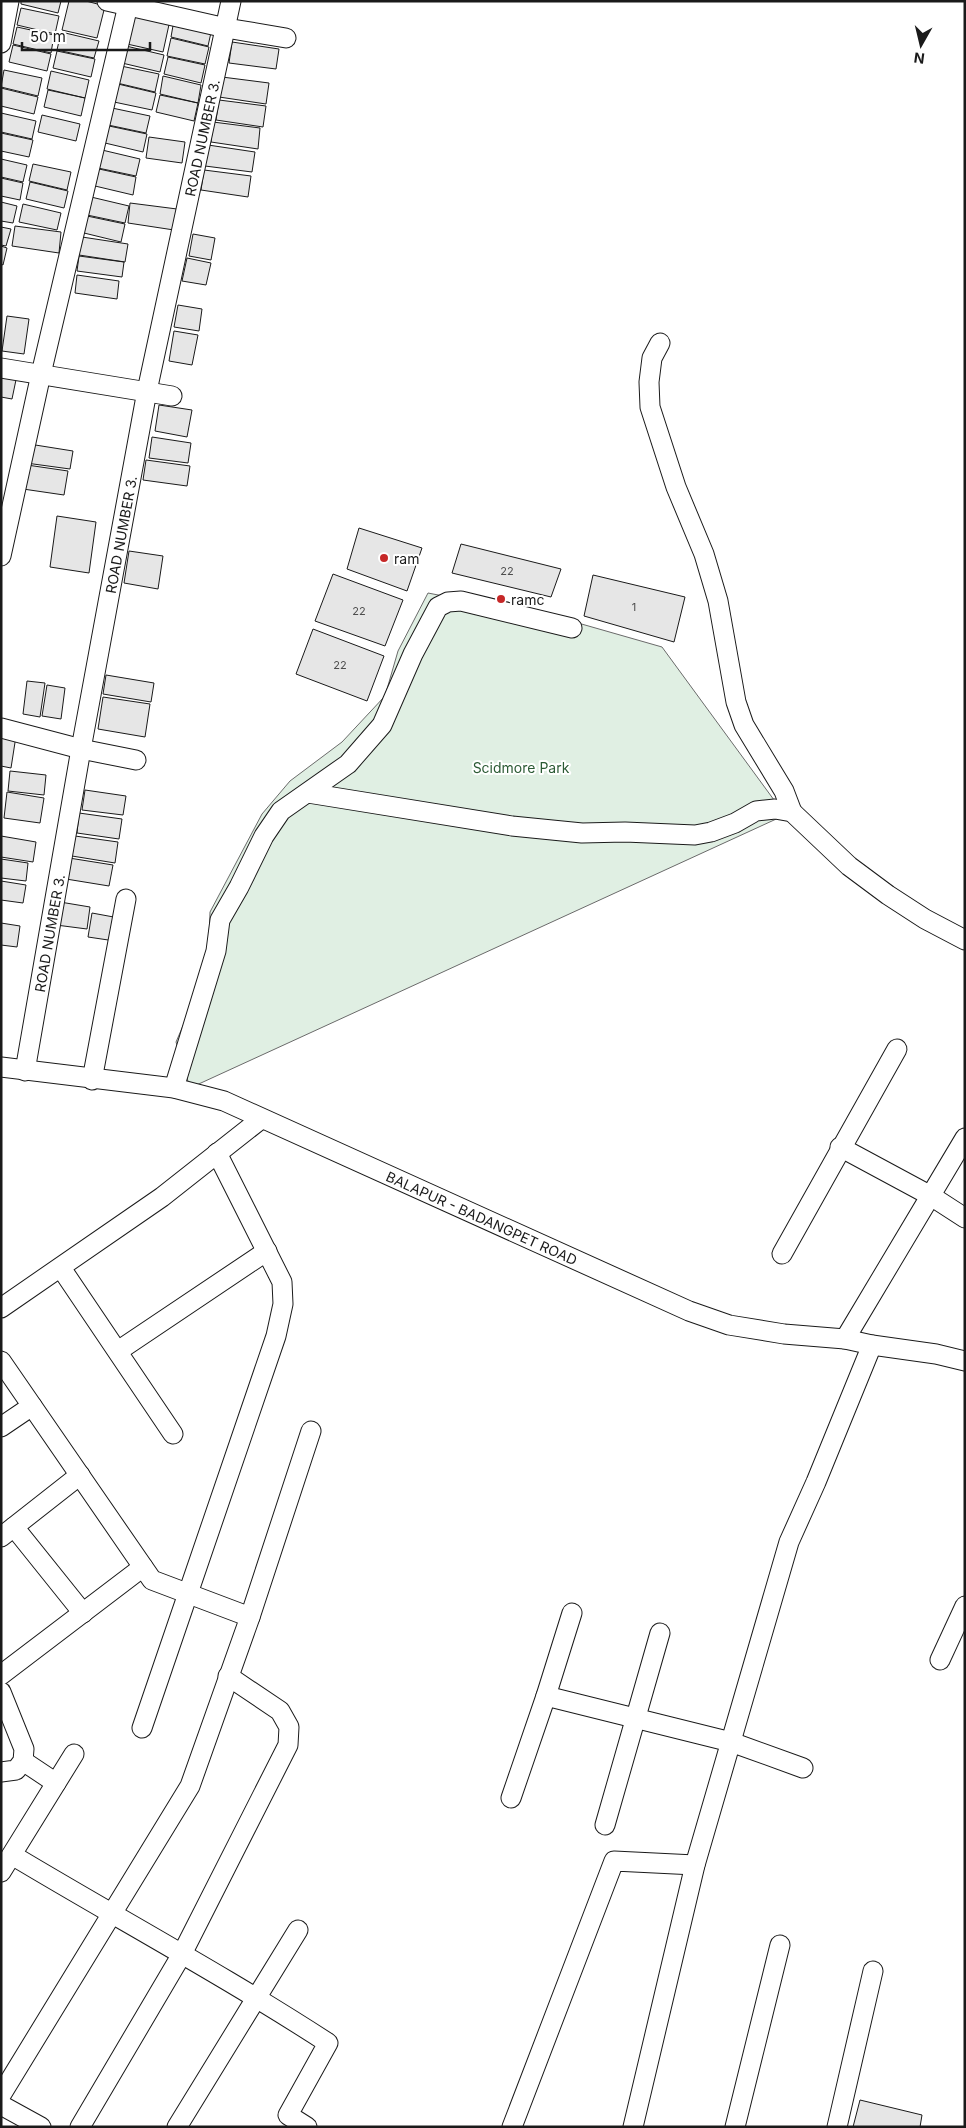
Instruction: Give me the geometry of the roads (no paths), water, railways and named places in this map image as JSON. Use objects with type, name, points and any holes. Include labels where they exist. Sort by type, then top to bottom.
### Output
[{"type":"street","points":[[1,42],[10,1]]},
{"type":"street","points":[[106,1],[128,4],[226,28],[286,38]]},
{"type":"street","name":"ROAD NUMBER 3.","points":[[25,1071],[81,749],[147,391],[231,1]]},
{"type":"street","points":[[1,556],[41,374],[128,4]]},
{"type":"street","points":[[660,344],[652,358],[649,382],[650,407],[676,487],[704,554],[718,601],[736,702],[744,725],[784,791],[796,815],[850,866],[888,895],[925,919],[965,940]]},
{"type":"street","points":[[1,368],[172,396]]},
{"type":"street","points":[[174,1088],[216,951],[220,920],[264,836],[281,811],[348,764],[382,725],[413,654],[438,607],[448,602],[460,601],[572,628]]},
{"type":"street","points":[[1,728],[81,749],[136,760]]},
{"type":"street","points":[[308,793],[512,826],[582,833],[634,832],[695,835],[711,832],[735,823],[756,811],[775,809],[796,815]]},
{"type":"street","points":[[92,1080],[126,898]]},
{"type":"street","points":[[782,1254],[840,1147],[897,1049]]},
{"type":"street","name":"BALAPUR - BADANGPET ROAD","points":[[1,1067],[92,1080],[174,1088],[224,1101],[689,1311],[729,1325],[784,1334],[844,1339],[872,1346],[936,1354],[965,1361]]},
{"type":"street","points":[[1,1308],[162,1197],[261,1119]]},
{"type":"street","points":[[844,1339],[965,1138]]},
{"type":"street","points":[[840,1147],[931,1196],[965,1218]]},
{"type":"street","points":[[142,1728],[276,1336],[283,1304],[282,1282],[217,1153]]},
{"type":"street","points":[[118,1351],[267,1251]]},
{"type":"street","points":[[61,1268],[173,1434]]},
{"type":"street","points":[[633,2127],[695,1865],[789,1542],[872,1346]]},
{"type":"street","points":[[1,1361],[152,1580],[250,1618]]},
{"type":"street","points":[[1,1427],[32,1406]]},
{"type":"street","points":[[1,2095],[190,1786],[250,1618],[311,1430]]},
{"type":"street","points":[[80,1476],[8,1532],[83,1613]]},
{"type":"street","points":[[1,1675],[143,1567]]},
{"type":"street","points":[[940,1660],[965,1606]]},
{"type":"street","points":[[511,1798],[572,1613]]},
{"type":"street","points":[[605,1825],[660,1633]]},
{"type":"street","points":[[80,2127],[182,1954],[288,1745],[289,1727],[280,1711],[228,1676]]},
{"type":"street","points":[[1,1692],[24,1749],[23,1761],[16,1770],[1,1772]]},
{"type":"street","points":[[546,1696],[731,1742],[803,1768]]},
{"type":"street","points":[[1,1872],[74,1754]]},
{"type":"street","points":[[23,1761],[56,1783]]},
{"type":"street","points":[[12,1855],[112,1915],[256,1996],[328,2043],[288,2115],[307,2127]]},
{"type":"street","points":[[512,2127],[614,1861],[695,1865]]},
{"type":"street","points":[[177,2127],[298,1930]]},
{"type":"street","points":[[735,2127],[780,1945]]},
{"type":"street","points":[[837,2127],[873,1971]]},
{"type":"street","points":[[1,2104],[42,2127]]},
{"type":"place","name":"ram","points":[[384,558]]},
{"type":"place","name":"ramc","points":[[501,599]]},
{"type":"park label","name":"Scidmore Park","points":[[521,767]]}]
